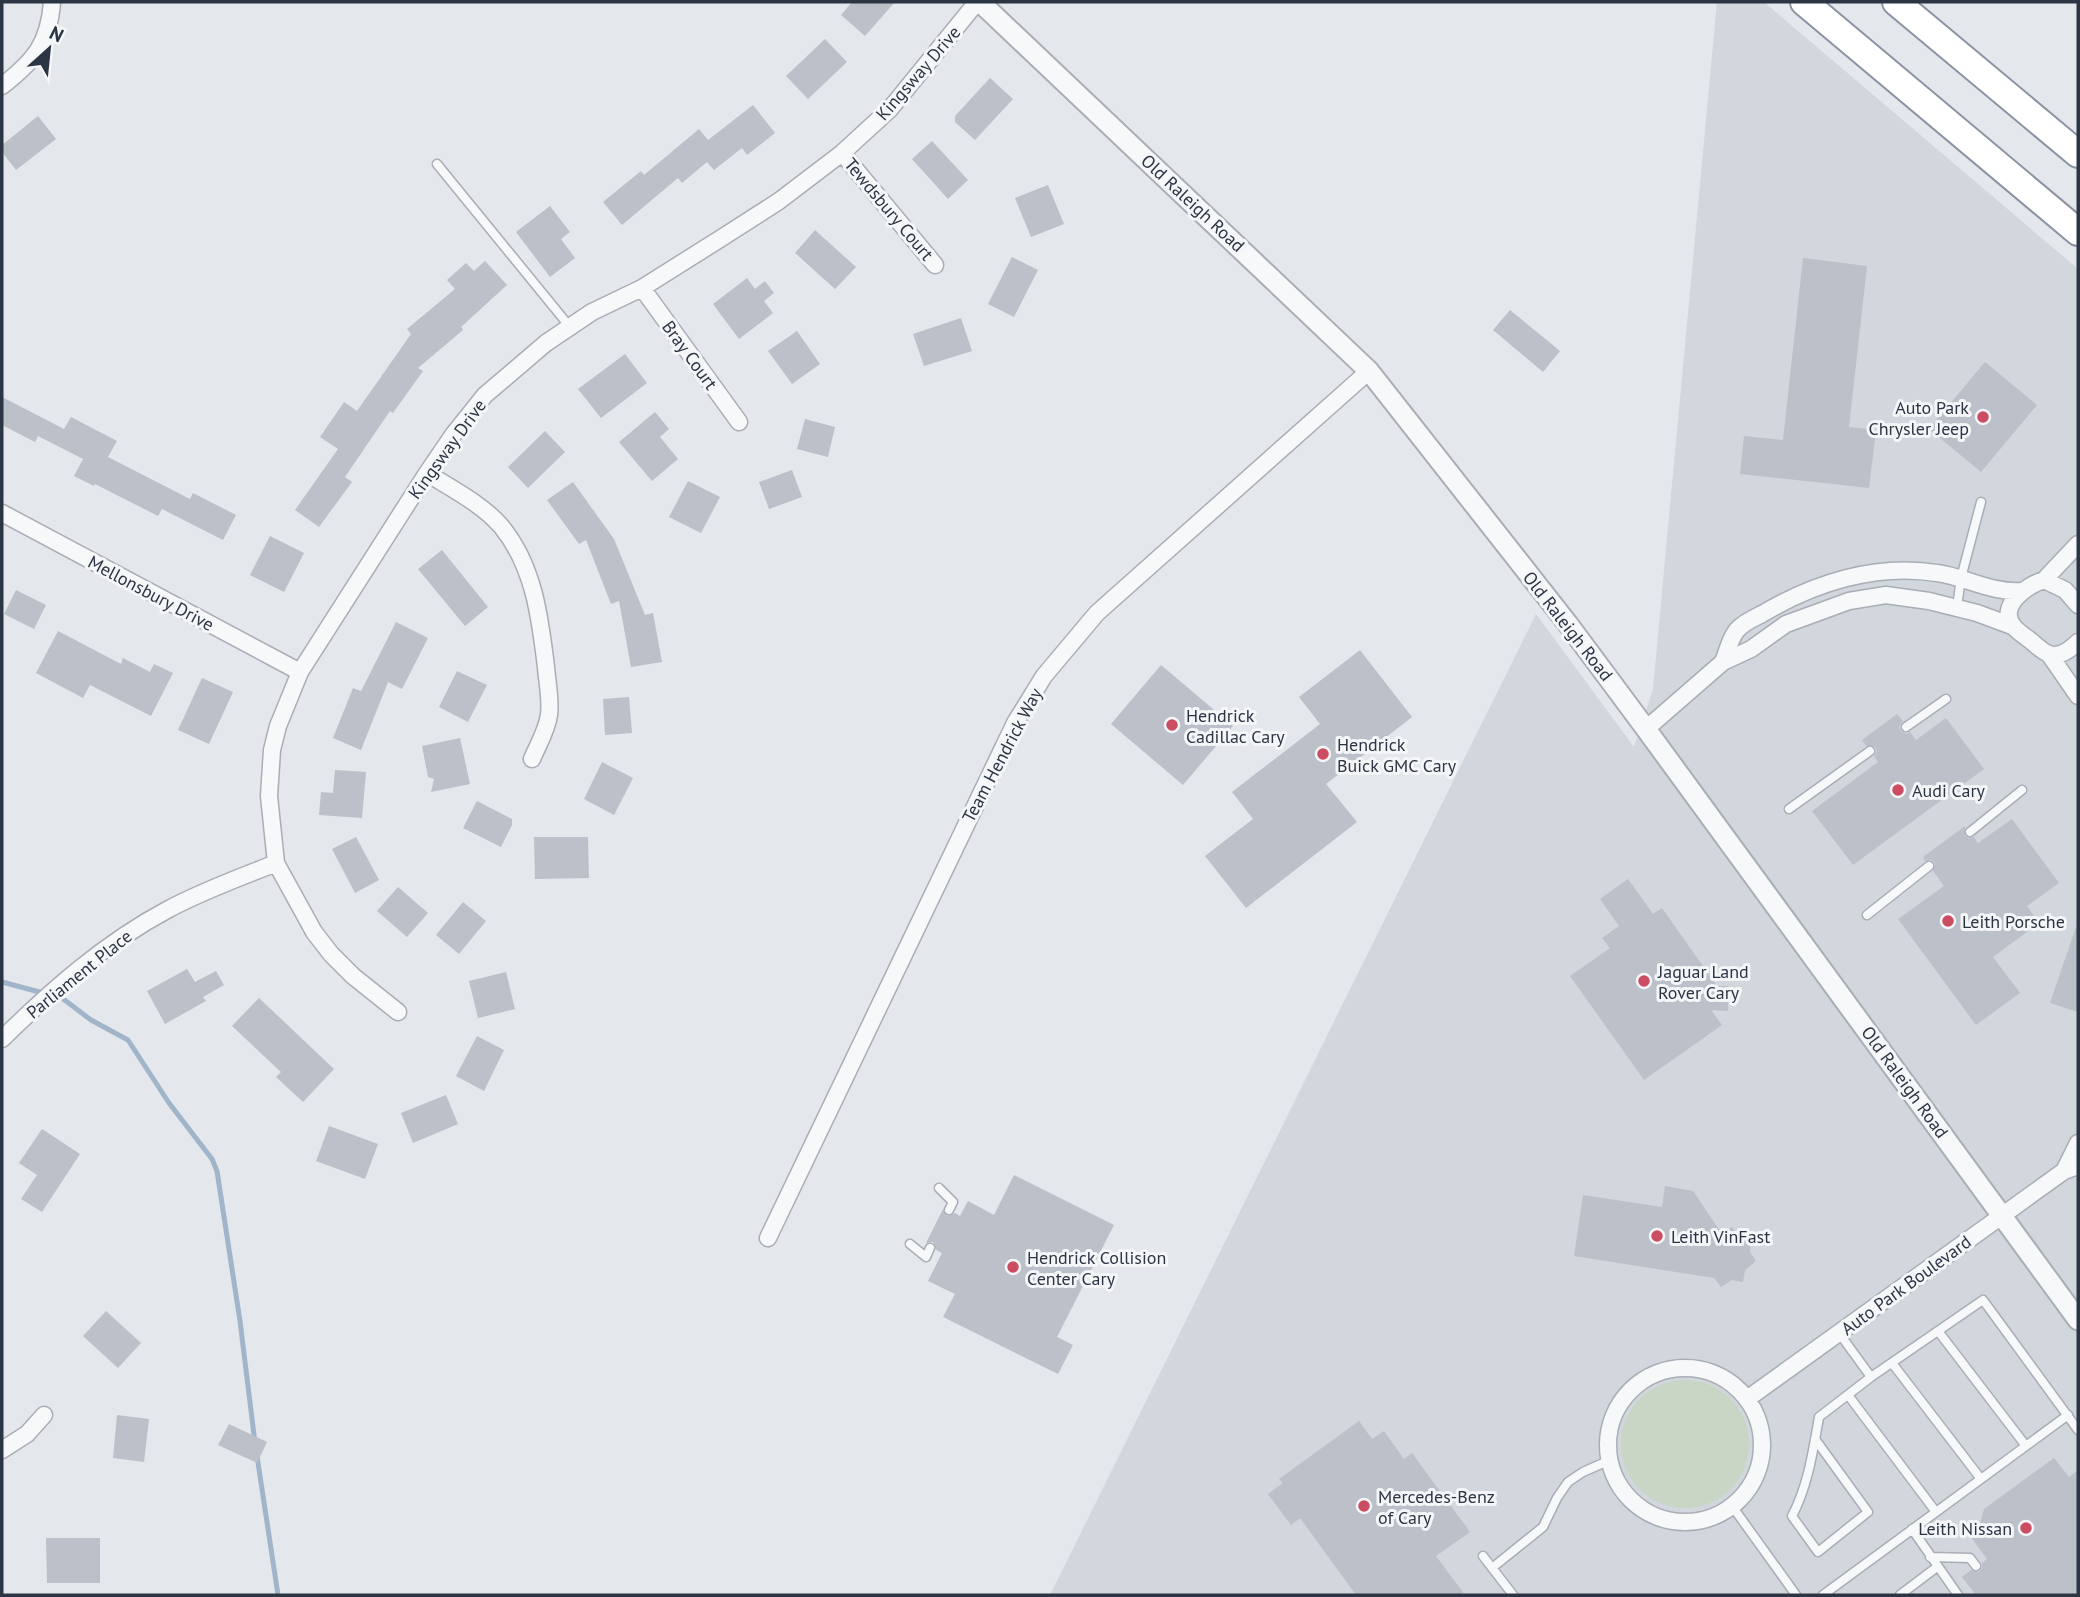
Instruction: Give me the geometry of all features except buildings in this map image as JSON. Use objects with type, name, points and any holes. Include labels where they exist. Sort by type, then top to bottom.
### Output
[{"type":"highway","points":[[1804,2],[2078,232]]},
{"type":"highway","points":[[1896,2],[2078,154]]},
{"type":"street","points":[[2,86],[29,63],[44,43],[52,2]]},
{"type":"street","name":"Kingsway Drive","points":[[398,1012],[353,976],[331,954],[314,932],[276,863],[269,807],[272,750],[278,726],[300,672],[453,435],[485,395],[522,363],[592,312],[642,288],[779,201],[842,153],[890,109],[978,2]]},
{"type":"street","name":"Old Raleigh Road","points":[[978,2],[1369,371],[1568,624],[2078,1320]]},
{"type":"street","name":"Tewdsbury Court","points":[[842,153],[935,265]]},
{"type":"street","name":"Bray Court","points":[[642,288],[739,422]]},
{"type":"street","name":"Team Hendrick Way","points":[[768,1238],[1015,723],[1044,676],[1097,613],[1369,371]]},
{"type":"street","points":[[427,474],[468,499],[499,524],[518,550],[532,584],[543,643],[550,705],[548,719],[532,760]]},
{"type":"street","name":"Mellonsbury Drive","points":[[2,513],[300,672]]},
{"type":"street","points":[[2012,626],[2009,614],[2013,601],[2021,591],[2044,580],[2078,544]]},
{"type":"street","points":[[1723,662],[1737,629],[1813,588],[1847,578],[1892,572],[1936,573],[1961,578],[1990,589],[2021,591]]},
{"type":"street","points":[[2044,580],[2064,590],[2078,605]]},
{"type":"street","points":[[1646,729],[1723,662],[1751,649],[1786,624],[1849,601],[1886,595],[1957,607],[2012,626],[2049,654],[2078,696]]},
{"type":"street","points":[[2049,654],[2070,650],[2078,642]]},
{"type":"street","name":"Parliament Place","points":[[2,1039],[72,974],[103,950],[139,927],[209,890],[276,863]]},
{"type":"street","name":"Auto Park Boulevard","points":[[1747,1399],[2071,1168],[2070,1156],[2078,1143]]},
{"type":"street","points":[[1690,1367],[1712,1372],[1732,1383],[1747,1399],[1758,1421],[1761,1456],[1749,1489],[1732,1506],[1712,1517],[1688,1522],[1665,1519],[1643,1510],[1625,1494],[1613,1474],[1609,1429],[1616,1409],[1629,1391],[1647,1377],[1668,1369],[1690,1367]]},
{"type":"street","points":[[2,1450],[27,1434],[44,1415]]},
{"type":"lane","points":[[437,164],[570,327]]},
{"type":"lane","points":[[1957,607],[1961,578],[1981,502]]},
{"type":"lane","points":[[1906,727],[1945,699]]},
{"type":"lane","points":[[1789,809],[1870,751]]},
{"type":"lane","points":[[1970,832],[2022,790]]},
{"type":"lane","points":[[1867,915],[1929,866]]},
{"type":"lane","points":[[939,1188],[953,1202],[948,1210]]},
{"type":"lane","points":[[910,1244],[926,1257],[930,1248]]},
{"type":"lane","points":[[1815,1439],[1868,1512],[1818,1552],[1792,1516],[1806,1482],[1819,1418],[1871,1377],[1983,1300],[2078,1430]]},
{"type":"lane","points":[[1938,1331],[2026,1446]]},
{"type":"lane","points":[[1839,1333],[1871,1377]]},
{"type":"lane","points":[[1892,1363],[1981,1479]]},
{"type":"lane","points":[[1848,1395],[1936,1512]]},
{"type":"lane","points":[[1823,1595],[2068,1415]]},
{"type":"lane","points":[[1492,1568],[1543,1527],[1568,1482],[1610,1460]]},
{"type":"lane","points":[[1732,1506],[1796,1595]]},
{"type":"lane","points":[[1912,1529],[1958,1595]]},
{"type":"lane","points":[[1483,1556],[1513,1595]]},
{"type":"lane","points":[[1930,1557],[1970,1558],[1976,1566]]},
{"type":"lane","points":[[1900,1595],[1937,1567]]},
{"type":"shaded area","points":[[1717,2],[1764,2],[2078,269],[2078,1595],[1050,1595],[1536,614],[1634,747],[1653,689]]},
{"type":"green space","points":[[1685,1380],[1709,1385],[1730,1399],[1744,1420],[1749,1444],[1744,1468],[1730,1489],[1709,1503],[1685,1508],[1661,1503],[1640,1489],[1626,1468],[1621,1444],[1626,1420],[1640,1399],[1661,1385]]},
{"type":"waterway","points":[[2,982],[62,998],[91,1020],[128,1040],[169,1103],[212,1159],[217,1171],[240,1321],[255,1443]]},
{"type":"waterway","points":[[257,1456],[278,1595]]},
{"type":"place","name":"Auto Park Chrysler Jeep","points":[[1983,417]]},
{"type":"place","name":"Hendrick Cadillac Cary","points":[[1172,725]]},
{"type":"place","name":"Hendrick Buick GMC Cary","points":[[1323,754]]},
{"type":"place","name":"Audi Cary","points":[[1898,790]]},
{"type":"place","name":"Leith Porsche","points":[[1948,921]]},
{"type":"place","name":"Jaguar Land Rover Cary","points":[[1644,981]]},
{"type":"place","name":"Leith VinFast","points":[[1657,1236]]},
{"type":"place","name":"Hendrick Collision Center Cary","points":[[1013,1267]]},
{"type":"place","name":"Mercedes-Benz of Cary","points":[[1364,1506]]},
{"type":"place","name":"Leith Nissan","points":[[2026,1528]]}]
